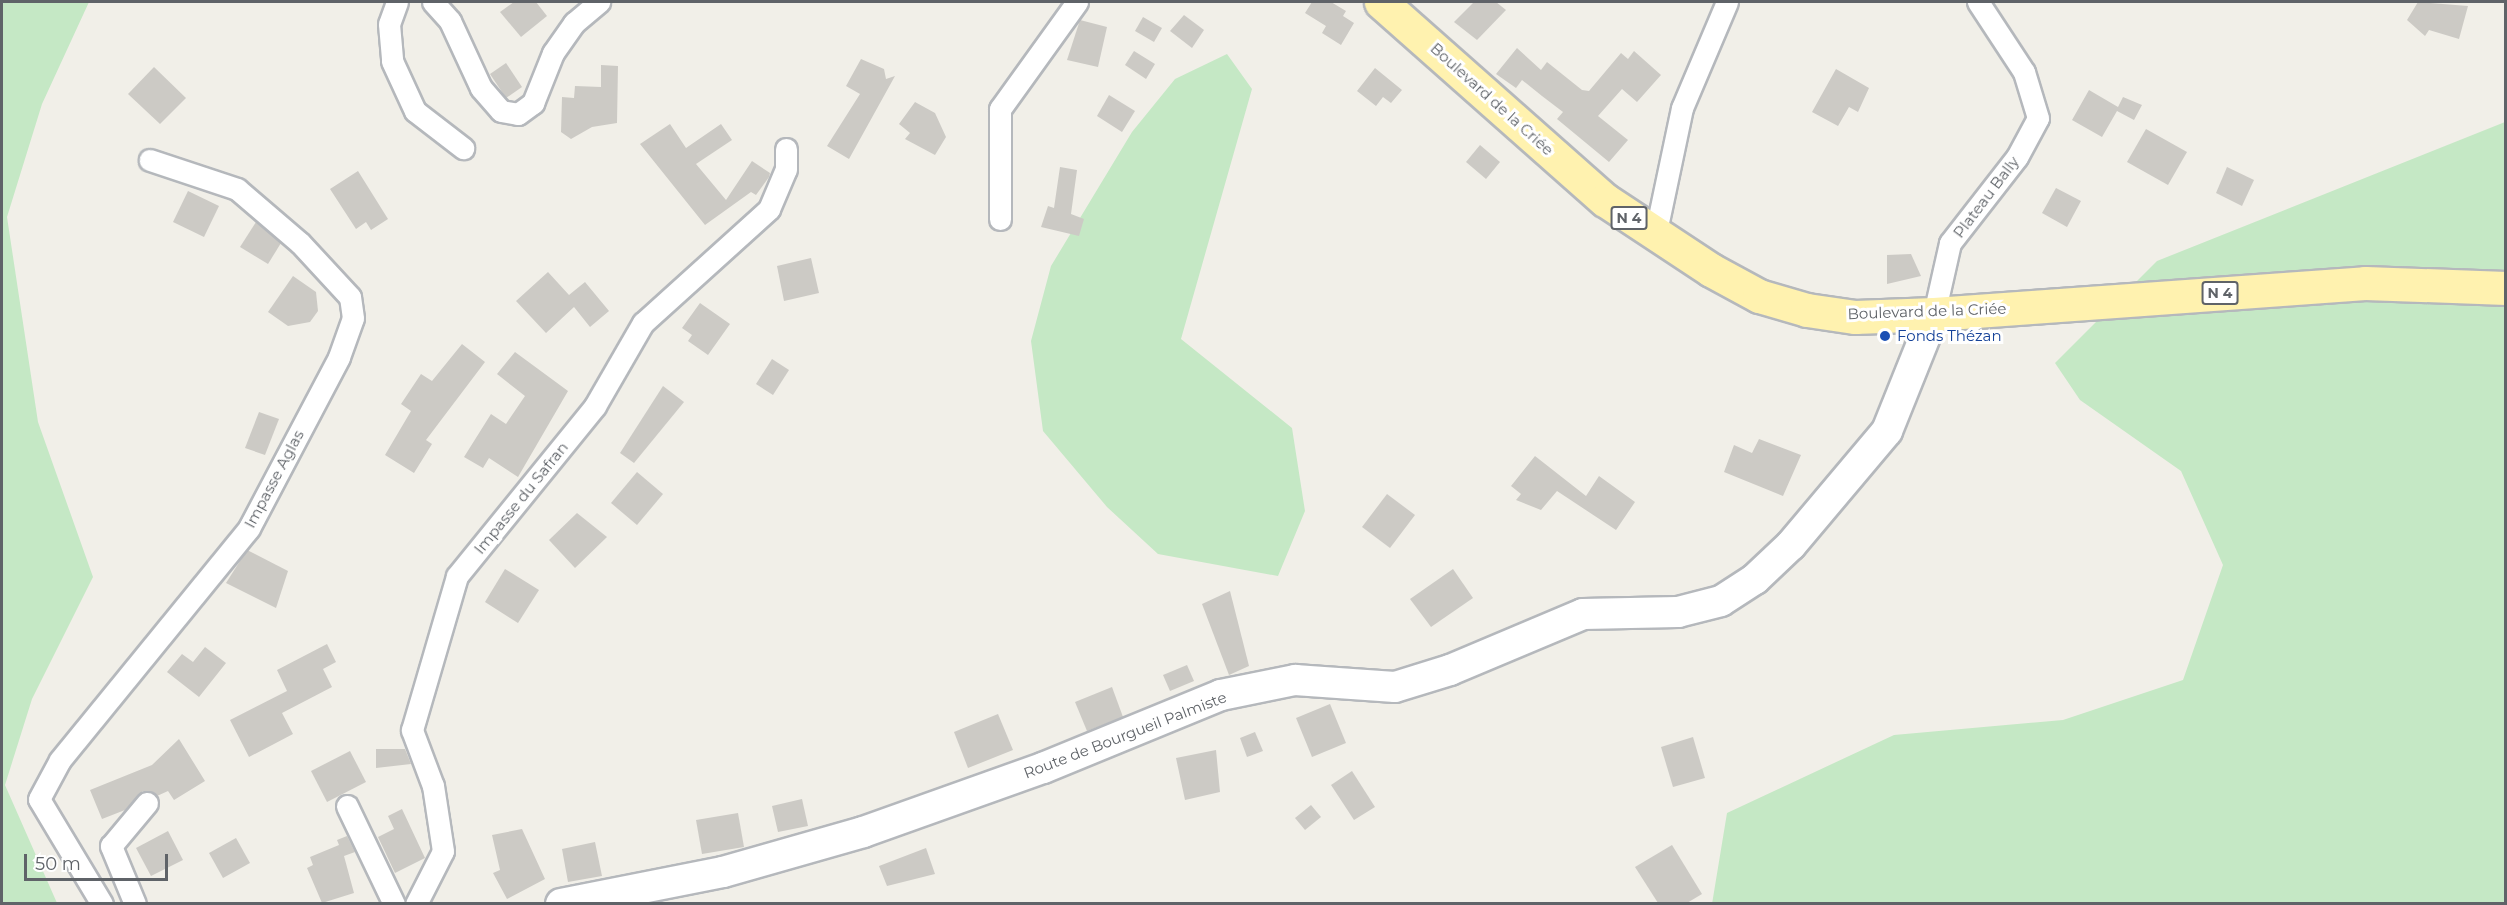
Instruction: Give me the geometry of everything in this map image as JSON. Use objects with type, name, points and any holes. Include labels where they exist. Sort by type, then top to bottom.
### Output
[{"type":"main road","name":"Boulevard de la Criée","points":[[1381,2],[1605,200],[1655,236],[1759,296],[1788,304],[1855,317],[1934,314],[2365,283],[2505,288]]},
{"type":"street","points":[[397,2],[389,24],[392,61],[415,111],[463,148]]},
{"type":"street","points":[[433,2],[450,21],[481,88],[501,111],[518,114],[533,103],[554,53],[574,23],[599,2]]},
{"type":"street","points":[[1000,219],[1000,109],[1077,2]]},
{"type":"street","points":[[1655,236],[1682,108],[1727,2]]},
{"type":"street","name":"Plateau Bally","points":[[1934,314],[1950,243],[2017,157],[2038,118],[2024,72],[1978,2]]},
{"type":"street","name":"Impasse du Safran","points":[[416,903],[442,851],[433,786],[412,730],[457,576],[595,406],[643,323],[769,209],[786,169],[786,149]]},
{"type":"street","name":"Impasse Aglas","points":[[102,903],[39,799],[60,760],[249,528],[339,357],[353,318],[350,297],[300,243],[237,189],[150,160]]},
{"type":"street","name":"Route de Bourgueil Palmiste","points":[[561,903],[723,872],[863,832],[1043,768],[1221,695],[1295,680],[1395,687],[1450,670],[1583,614],[1678,612],[1721,600],[1755,579],[1791,545],[1880,440],[1934,314]]},
{"type":"street","points":[[135,903],[111,846],[147,803]]},
{"type":"street","points":[[347,806],[394,903]]},
{"type":"green space","points":[[2,2],[89,2],[42,104],[7,217],[38,422],[93,577],[32,699],[5,785],[57,903],[2,903]]},
{"type":"green space","points":[[1227,54],[1252,89],[1181,339],[1292,428],[1305,511],[1278,576],[1158,554],[1107,507],[1043,431],[1031,341],[1051,266],[1132,132],[1175,79]]},
{"type":"green space","points":[[2505,122],[2505,903],[1712,904],[1727,813],[1894,735],[2063,720],[2183,680],[2223,565],[2181,471],[2080,400],[2055,363],[2157,261]]},
{"type":"building","points":[[514,2],[536,2],[547,16],[521,37],[500,12]]},
{"type":"building","points":[[1312,2],[1331,2],[1346,11],[1343,16],[1354,23],[1341,45],[1322,33],[1326,26],[1305,13]]},
{"type":"building","points":[[1474,2],[1496,2],[1506,10],[1477,40],[1454,22]]},
{"type":"building","points":[[2418,2],[2468,6],[2459,39],[2429,30],[2425,36],[2407,20]]},
{"type":"building","points":[[1184,15],[1204,30],[1192,48],[1170,31]]},
{"type":"building","points":[[1143,17],[1162,28],[1154,42],[1135,31]]},
{"type":"building","points":[[1080,20],[1107,27],[1098,67],[1067,60]]},
{"type":"building","points":[[1517,48],[1541,70],[1547,62],[1582,90],[1589,91],[1621,53],[1628,59],[1634,51],[1661,75],[1637,102],[1622,89],[1598,116],[1628,140],[1609,162],[1557,119],[1563,112],[1522,80],[1516,88],[1496,74]]},
{"type":"building","points":[[1134,51],[1155,64],[1146,79],[1125,65]]},
{"type":"building","points":[[861,59],[884,69],[886,79],[895,76],[849,159],[827,146],[860,94],[846,86]]},
{"type":"building","points":[[506,63],[522,87],[506,98],[490,74]]},
{"type":"building","points":[[601,65],[618,66],[617,123],[592,127],[571,139],[561,132],[562,97],[574,98],[575,86],[601,87]]},
{"type":"building","points":[[154,67],[186,98],[160,124],[128,94]]},
{"type":"building","points":[[1375,68],[1402,90],[1391,103],[1383,97],[1376,106],[1357,91]]},
{"type":"building","points":[[1836,69],[1869,88],[1858,112],[1849,107],[1838,126],[1812,112]]},
{"type":"building","points":[[2089,90],[2118,107],[2123,97],[2142,105],[2134,120],[2117,111],[2102,137],[2072,120]]},
{"type":"building","points":[[1109,95],[1135,111],[1122,132],[1097,116]]},
{"type":"building","points":[[915,102],[935,113],[946,137],[935,155],[905,139],[910,133],[899,124]]},
{"type":"building","points":[[670,124],[686,148],[721,124],[732,140],[696,164],[726,200],[752,161],[770,173],[769,177],[756,195],[751,192],[705,225],[640,144]]},
{"type":"building","points":[[2146,129],[2187,152],[2168,185],[2127,162]]},
{"type":"building","points":[[1480,145],[1500,162],[1486,179],[1466,162]]},
{"type":"building","points":[[1060,167],[1077,170],[1071,214],[1084,219],[1079,236],[1041,227],[1048,206],[1054,208]]},
{"type":"building","points":[[2227,167],[2254,180],[2242,206],[2216,193]]},
{"type":"building","points":[[358,171],[388,219],[371,230],[366,222],[356,229],[330,189]]},
{"type":"building","points":[[2056,188],[2081,201],[2067,227],[2042,213]]},
{"type":"building","points":[[188,191],[219,206],[204,237],[173,222]]},
{"type":"building","points":[[256,222],[281,243],[268,264],[240,247]]},
{"type":"building","points":[[1911,254],[1921,276],[1887,284],[1887,255]]},
{"type":"building","points":[[811,258],[819,293],[784,301],[777,266]]},
{"type":"building","points":[[548,272],[569,295],[585,282],[609,311],[590,327],[574,307],[546,333],[516,301]]},
{"type":"building","points":[[293,276],[316,292],[318,311],[310,322],[288,326],[268,312]]},
{"type":"building","points":[[700,303],[730,324],[708,355],[688,341],[692,335],[682,328]]},
{"type":"building","points":[[462,344],[485,362],[426,440],[432,444],[414,473],[385,455],[411,411],[401,404],[421,374],[432,381]]},
{"type":"building","points":[[515,352],[568,391],[518,477],[489,458],[483,468],[464,457],[491,414],[506,424],[525,396],[497,374]]},
{"type":"building","points":[[772,359],[789,370],[773,395],[756,384]]},
{"type":"building","points":[[663,386],[684,402],[634,463],[620,453]]},
{"type":"building","points":[[259,412],[279,419],[265,455],[245,448]]},
{"type":"building","points":[[1759,439],[1801,455],[1783,496],[1724,472],[1734,445],[1752,453]]},
{"type":"building","points":[[1535,456],[1586,496],[1599,476],[1635,502],[1616,530],[1557,491],[1541,510],[1516,500],[1521,494],[1511,486]]},
{"type":"building","points":[[637,472],[663,494],[637,525],[611,503]]},
{"type":"building","points":[[1387,494],[1415,515],[1390,548],[1362,527]]},
{"type":"building","points":[[577,513],[607,537],[575,568],[549,540]]},
{"type":"building","points":[[247,550],[288,571],[276,608],[226,583]]},
{"type":"building","points":[[505,569],[539,590],[518,623],[485,602]]},
{"type":"building","points":[[1453,569],[1473,598],[1431,627],[1410,599]]},
{"type":"building","points":[[1230,591],[1249,666],[1229,675],[1202,604]]},
{"type":"building","points":[[327,644],[336,662],[323,669],[332,687],[282,713],[293,734],[249,757],[230,720],[287,691],[277,670]]},
{"type":"building","points":[[205,647],[226,663],[199,697],[167,672],[182,654],[193,662]]},
{"type":"building","points":[[1187,665],[1194,681],[1170,691],[1163,675]]},
{"type":"building","points":[[1112,687],[1123,717],[1087,731],[1075,702]]},
{"type":"building","points":[[1330,704],[1346,743],[1312,757],[1296,718]]},
{"type":"building","points":[[998,714],[1013,750],[968,768],[954,732]]},
{"type":"building","points":[[1255,732],[1263,751],[1247,757],[1240,738]]},
{"type":"building","points":[[1693,737],[1705,778],[1673,787],[1661,747]]},
{"type":"building","points":[[179,739],[205,781],[174,800],[168,791],[157,796],[143,791],[125,810],[102,819],[90,790],[152,765]]},
{"type":"building","points":[[376,749],[405,749],[411,764],[376,768]]},
{"type":"building","points":[[1216,750],[1220,792],[1185,800],[1176,758]]},
{"type":"building","points":[[350,751],[366,782],[327,802],[311,771]]},
{"type":"building","points":[[1352,771],[1375,807],[1354,820],[1331,785]]},
{"type":"building","points":[[802,799],[808,826],[778,832],[772,806]]},
{"type":"building","points":[[1311,805],[1321,817],[1305,830],[1295,818]]},
{"type":"building","points":[[402,809],[425,858],[395,873],[378,837],[394,829],[388,816]]},
{"type":"building","points":[[738,813],[744,847],[702,854],[696,820]]},
{"type":"building","points":[[522,829],[545,879],[507,899],[493,873],[500,870],[492,835]]},
{"type":"building","points":[[168,831],[183,860],[151,876],[136,848]]},
{"type":"building","points":[[347,836],[355,852],[344,856],[354,893],[322,903],[307,868],[313,865],[310,857],[339,845],[337,840]]},
{"type":"building","points":[[236,838],[250,863],[223,878],[209,853]]},
{"type":"building","points":[[595,842],[602,876],[568,882],[562,849]]},
{"type":"building","points":[[1672,845],[1702,894],[1687,903],[1658,903],[1635,867]]},
{"type":"building","points":[[926,848],[935,874],[887,886],[879,866]]},
{"type":"place","name":"Fonds Thézan","points":[[1885,336]]}]
